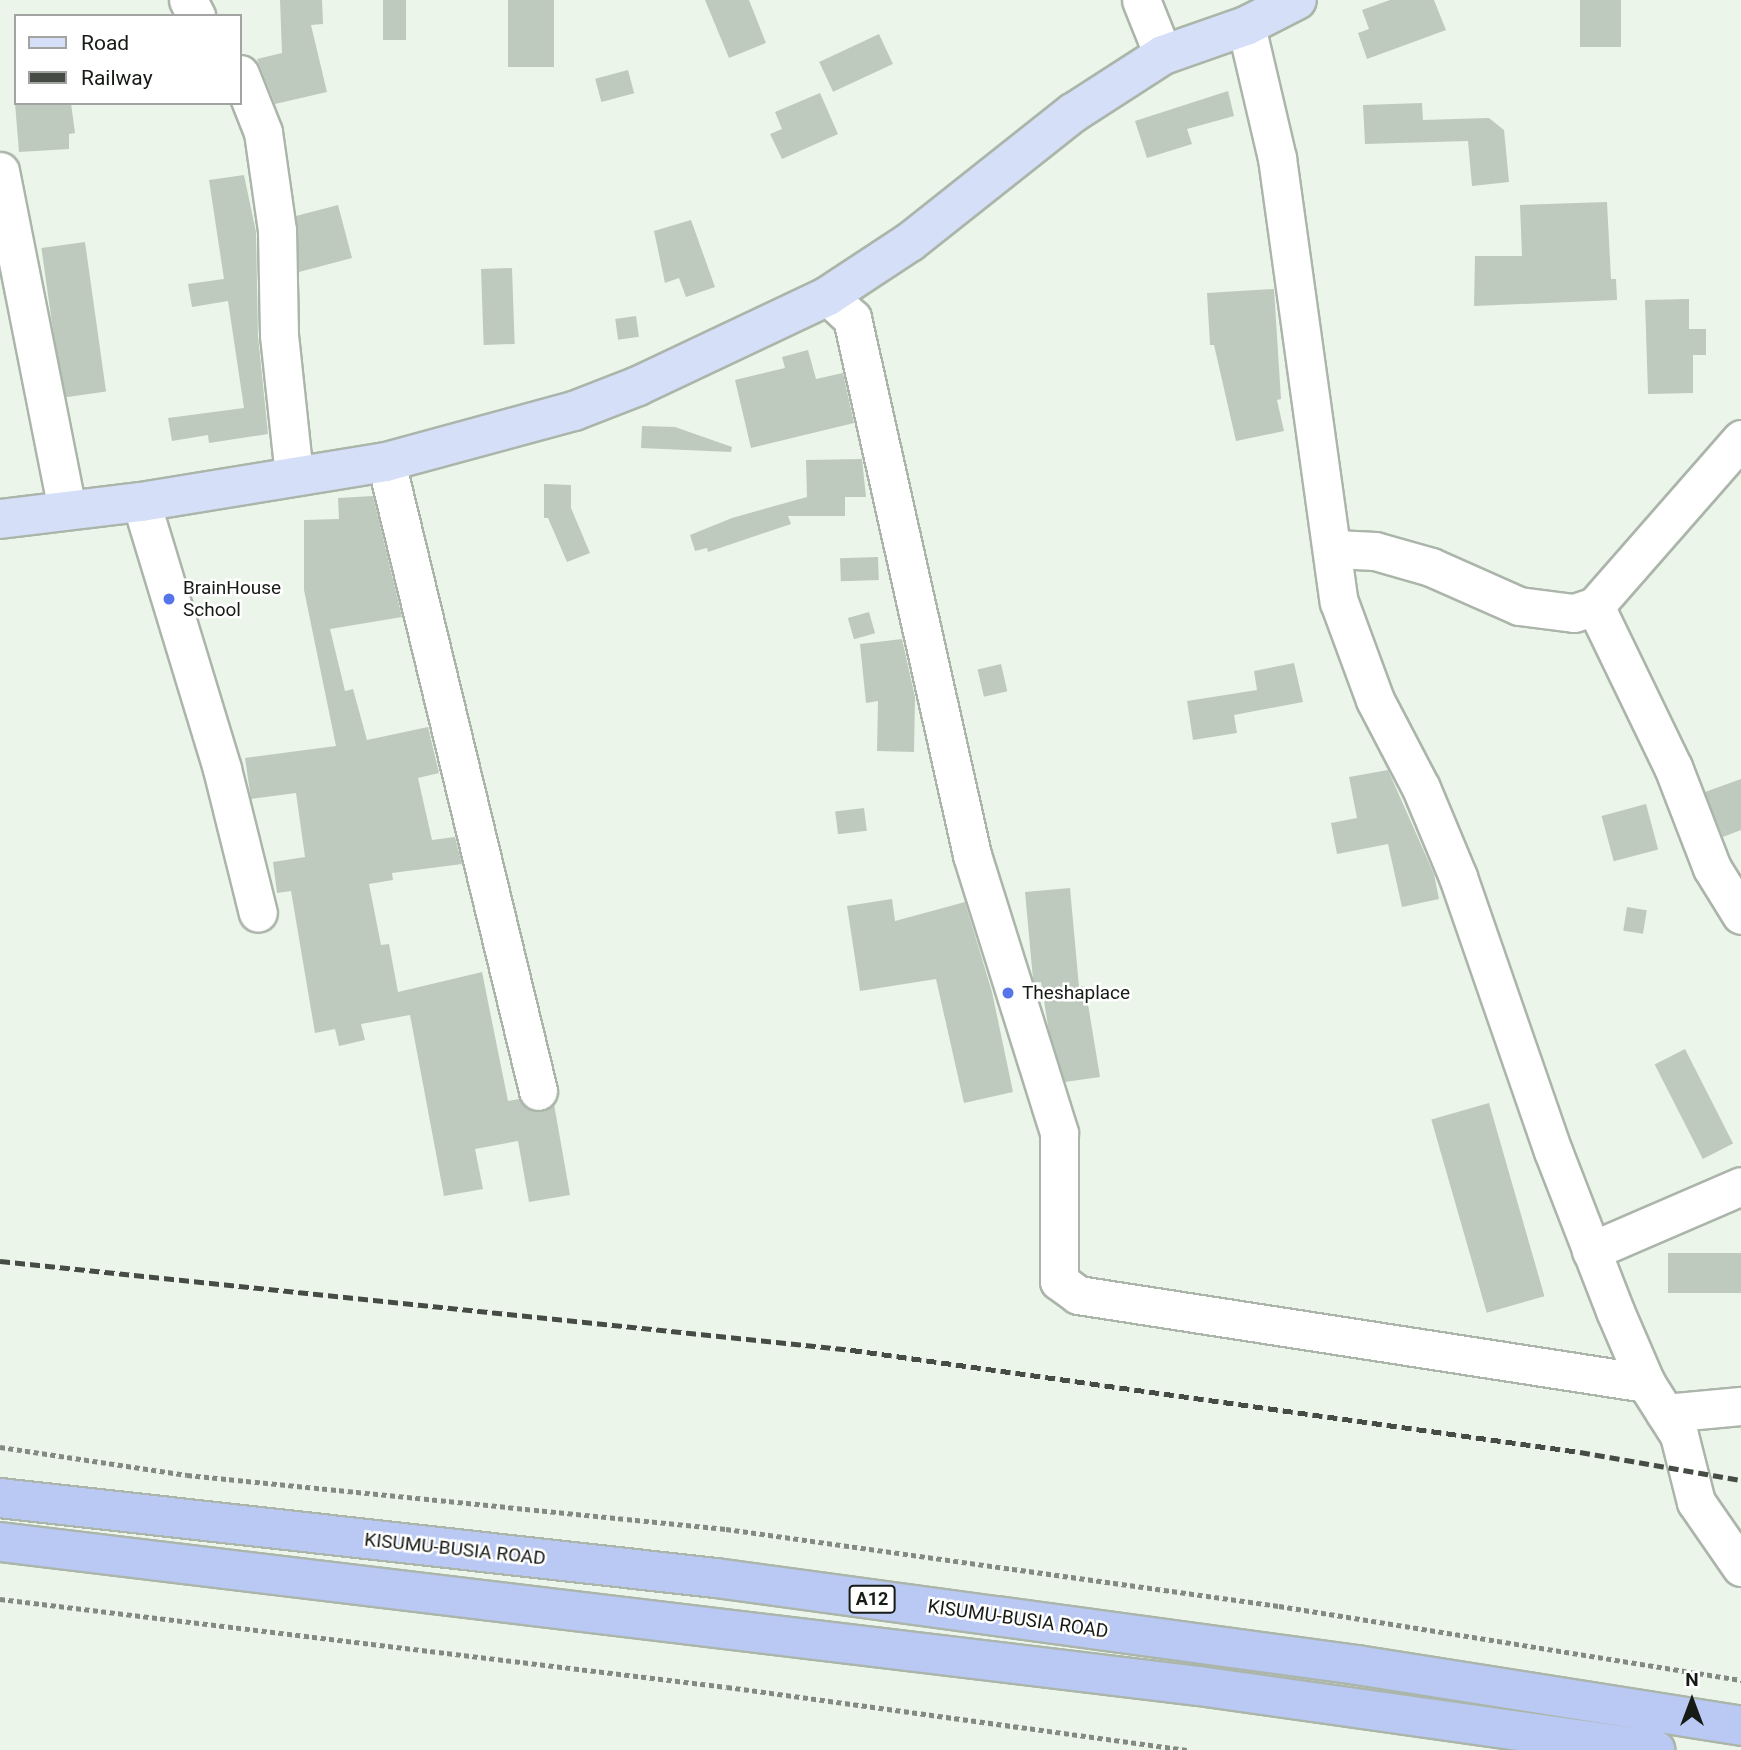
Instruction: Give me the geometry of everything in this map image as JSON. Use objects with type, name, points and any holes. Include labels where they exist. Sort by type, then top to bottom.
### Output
[{"type":"highway","name":"KISUMU-BUSIA ROAD","points":[[0,1498],[716,1578],[1357,1665],[1741,1726]]},
{"type":"highway","points":[[0,1542],[1199,1686],[1656,1750]]},
{"type":"main road","points":[[0,519],[67,508],[141,502],[386,462],[573,411],[638,386],[828,296],[910,242],[1073,113],[1163,55],[1246,26],[1297,0]]},
{"type":"street","points":[[1142,0],[1163,55]]},
{"type":"street","points":[[1246,26],[1278,158],[1296,317],[1335,548],[1339,602],[1375,700],[1421,788],[1458,877],[1591,1251],[1656,1398],[1679,1435],[1696,1502],[1741,1567]]},
{"type":"street","points":[[242,79],[263,132],[277,230],[279,335],[294,475]]},
{"type":"street","points":[[0,171],[67,508]]},
{"type":"street","points":[[828,296],[852,318],[972,855],[1059,1133],[1059,1281],[1078,1295],[1656,1398],[1741,1406]]},
{"type":"street","points":[[1335,548],[1375,551],[1431,567],[1519,606],[1557,613],[1595,606],[1741,439]]},
{"type":"street","points":[[386,462],[538,1091]]},
{"type":"street","points":[[141,502],[222,769],[258,913]]},
{"type":"street","points":[[1595,606],[1673,767],[1712,868],[1741,915]]},
{"type":"street","points":[[1591,1251],[1741,1186]]},
{"type":"path","points":[[0,1447],[187,1475],[726,1529],[1279,1606],[1741,1680]]},
{"type":"path","points":[[0,1600],[714,1685],[1187,1750]]},
{"type":"building","points":[[280,0],[322,0],[323,24],[311,25],[327,92],[275,104],[257,59],[282,53]]},
{"type":"building","points":[[383,0],[406,0],[406,40],[383,40]]},
{"type":"building","points":[[508,0],[554,0],[554,67],[508,67]]},
{"type":"building","points":[[705,0],[749,0],[766,43],[729,58]]},
{"type":"building","points":[[1390,0],[1434,0],[1446,30],[1367,59],[1358,33],[1369,29],[1362,10]]},
{"type":"building","points":[[1580,0],[1621,0],[1621,47],[1580,47]]},
{"type":"building","points":[[879,34],[893,64],[833,92],[819,62]]},
{"type":"building","points":[[628,70],[634,93],[601,102],[595,79]]},
{"type":"building","points":[[1228,91],[1234,116],[1187,129],[1192,144],[1147,158],[1135,121]]},
{"type":"building","points":[[820,93],[838,134],[782,159],[770,134],[782,129],[775,112]]},
{"type":"building","points":[[1422,103],[1423,120],[1489,118],[1504,130],[1509,182],[1472,186],[1468,141],[1365,144],[1363,105]]},
{"type":"building","points":[[15,105],[71,105],[75,133],[69,134],[69,149],[19,152]]},
{"type":"building","points":[[244,175],[256,232],[258,336],[268,434],[209,443],[208,435],[172,441],[168,418],[244,408],[228,301],[192,307],[188,284],[224,279],[209,180]]},
{"type":"building","points":[[1607,202],[1611,279],[1616,279],[1617,300],[1474,306],[1475,256],[1522,256],[1520,205]]},
{"type":"building","points":[[338,205],[352,258],[299,272],[296,216]]},
{"type":"building","points":[[691,220],[715,287],[686,297],[679,278],[665,283],[654,231]]},
{"type":"building","points":[[85,242],[106,392],[62,398],[41,248]]},
{"type":"building","points":[[512,268],[515,344],[484,345],[481,269]]},
{"type":"building","points":[[1274,289],[1281,399],[1277,400],[1284,431],[1236,441],[1214,345],[1210,345],[1207,293]]},
{"type":"building","points":[[1689,299],[1689,329],[1706,329],[1706,355],[1693,355],[1693,393],[1648,394],[1645,300]]},
{"type":"building","points":[[636,316],[639,337],[618,340],[615,319]]},
{"type":"building","points":[[808,350],[816,379],[843,373],[854,423],[751,448],[735,380],[785,368],[782,357]]},
{"type":"building","points":[[642,426],[675,427],[732,447],[731,452],[641,448]]},
{"type":"building","points":[[862,459],[866,497],[845,497],[845,516],[788,516],[791,524],[708,552],[707,548],[695,551],[690,535],[732,518],[807,497],[806,460]]},
{"type":"building","points":[[544,484],[571,485],[571,508],[590,553],[567,562],[548,518],[544,518]]},
{"type":"building","points":[[373,496],[402,617],[330,629],[345,691],[353,689],[367,740],[428,727],[439,773],[418,778],[432,840],[455,837],[462,864],[392,873],[393,880],[369,884],[381,945],[389,944],[398,992],[482,972],[508,1101],[519,1099],[533,1111],[554,1104],[570,1195],[529,1202],[518,1141],[475,1149],[483,1189],[444,1196],[410,1015],[361,1024],[365,1040],[339,1046],[335,1029],[315,1033],[291,891],[277,893],[273,862],[305,857],[296,793],[251,799],[245,758],[336,746],[304,590],[304,520],[339,519],[338,498]]},
{"type":"building","points":[[878,557],[879,580],[841,581],[840,558]]},
{"type":"building","points":[[869,612],[875,633],[854,639],[848,618]]},
{"type":"building","points":[[902,639],[915,697],[914,752],[877,751],[878,701],[866,703],[860,644]]},
{"type":"building","points":[[1294,663],[1303,702],[1234,715],[1237,733],[1193,740],[1187,701],[1257,690],[1254,671]]},
{"type":"building","points":[[1001,664],[1007,691],[984,697],[978,669]]},
{"type":"building","points":[[1388,770],[1434,874],[1439,899],[1402,907],[1388,844],[1337,854],[1331,823],[1357,818],[1349,777]]},
{"type":"building","points":[[1741,779],[1741,830],[1723,837],[1705,792]]},
{"type":"building","points":[[1646,804],[1658,849],[1614,861],[1602,816]]},
{"type":"building","points":[[864,808],[867,831],[838,834],[835,812]]},
{"type":"building","points":[[1070,888],[1079,987],[1085,986],[1100,1077],[1065,1082],[1049,1032],[1041,982],[1034,983],[1033,979],[1025,892]]},
{"type":"building","points":[[892,899],[895,921],[965,902],[992,992],[1013,1092],[964,1103],[936,979],[860,991],[847,906]]},
{"type":"building","points":[[1627,907],[1647,910],[1643,934],[1623,931]]},
{"type":"building","points":[[1685,1049],[1733,1143],[1703,1159],[1655,1064]]},
{"type":"building","points":[[1489,1103],[1544,1296],[1487,1313],[1431,1120]]},
{"type":"building","points":[[1668,1253],[1741,1253],[1741,1293],[1668,1293]]},
{"type":"railway","points":[[0,1261],[852,1350],[1580,1452],[1741,1480]]},
{"type":"place","name":"BrainHouse School","points":[[169,599]]},
{"type":"place","name":"Theshaplace","points":[[1008,993]]}]
